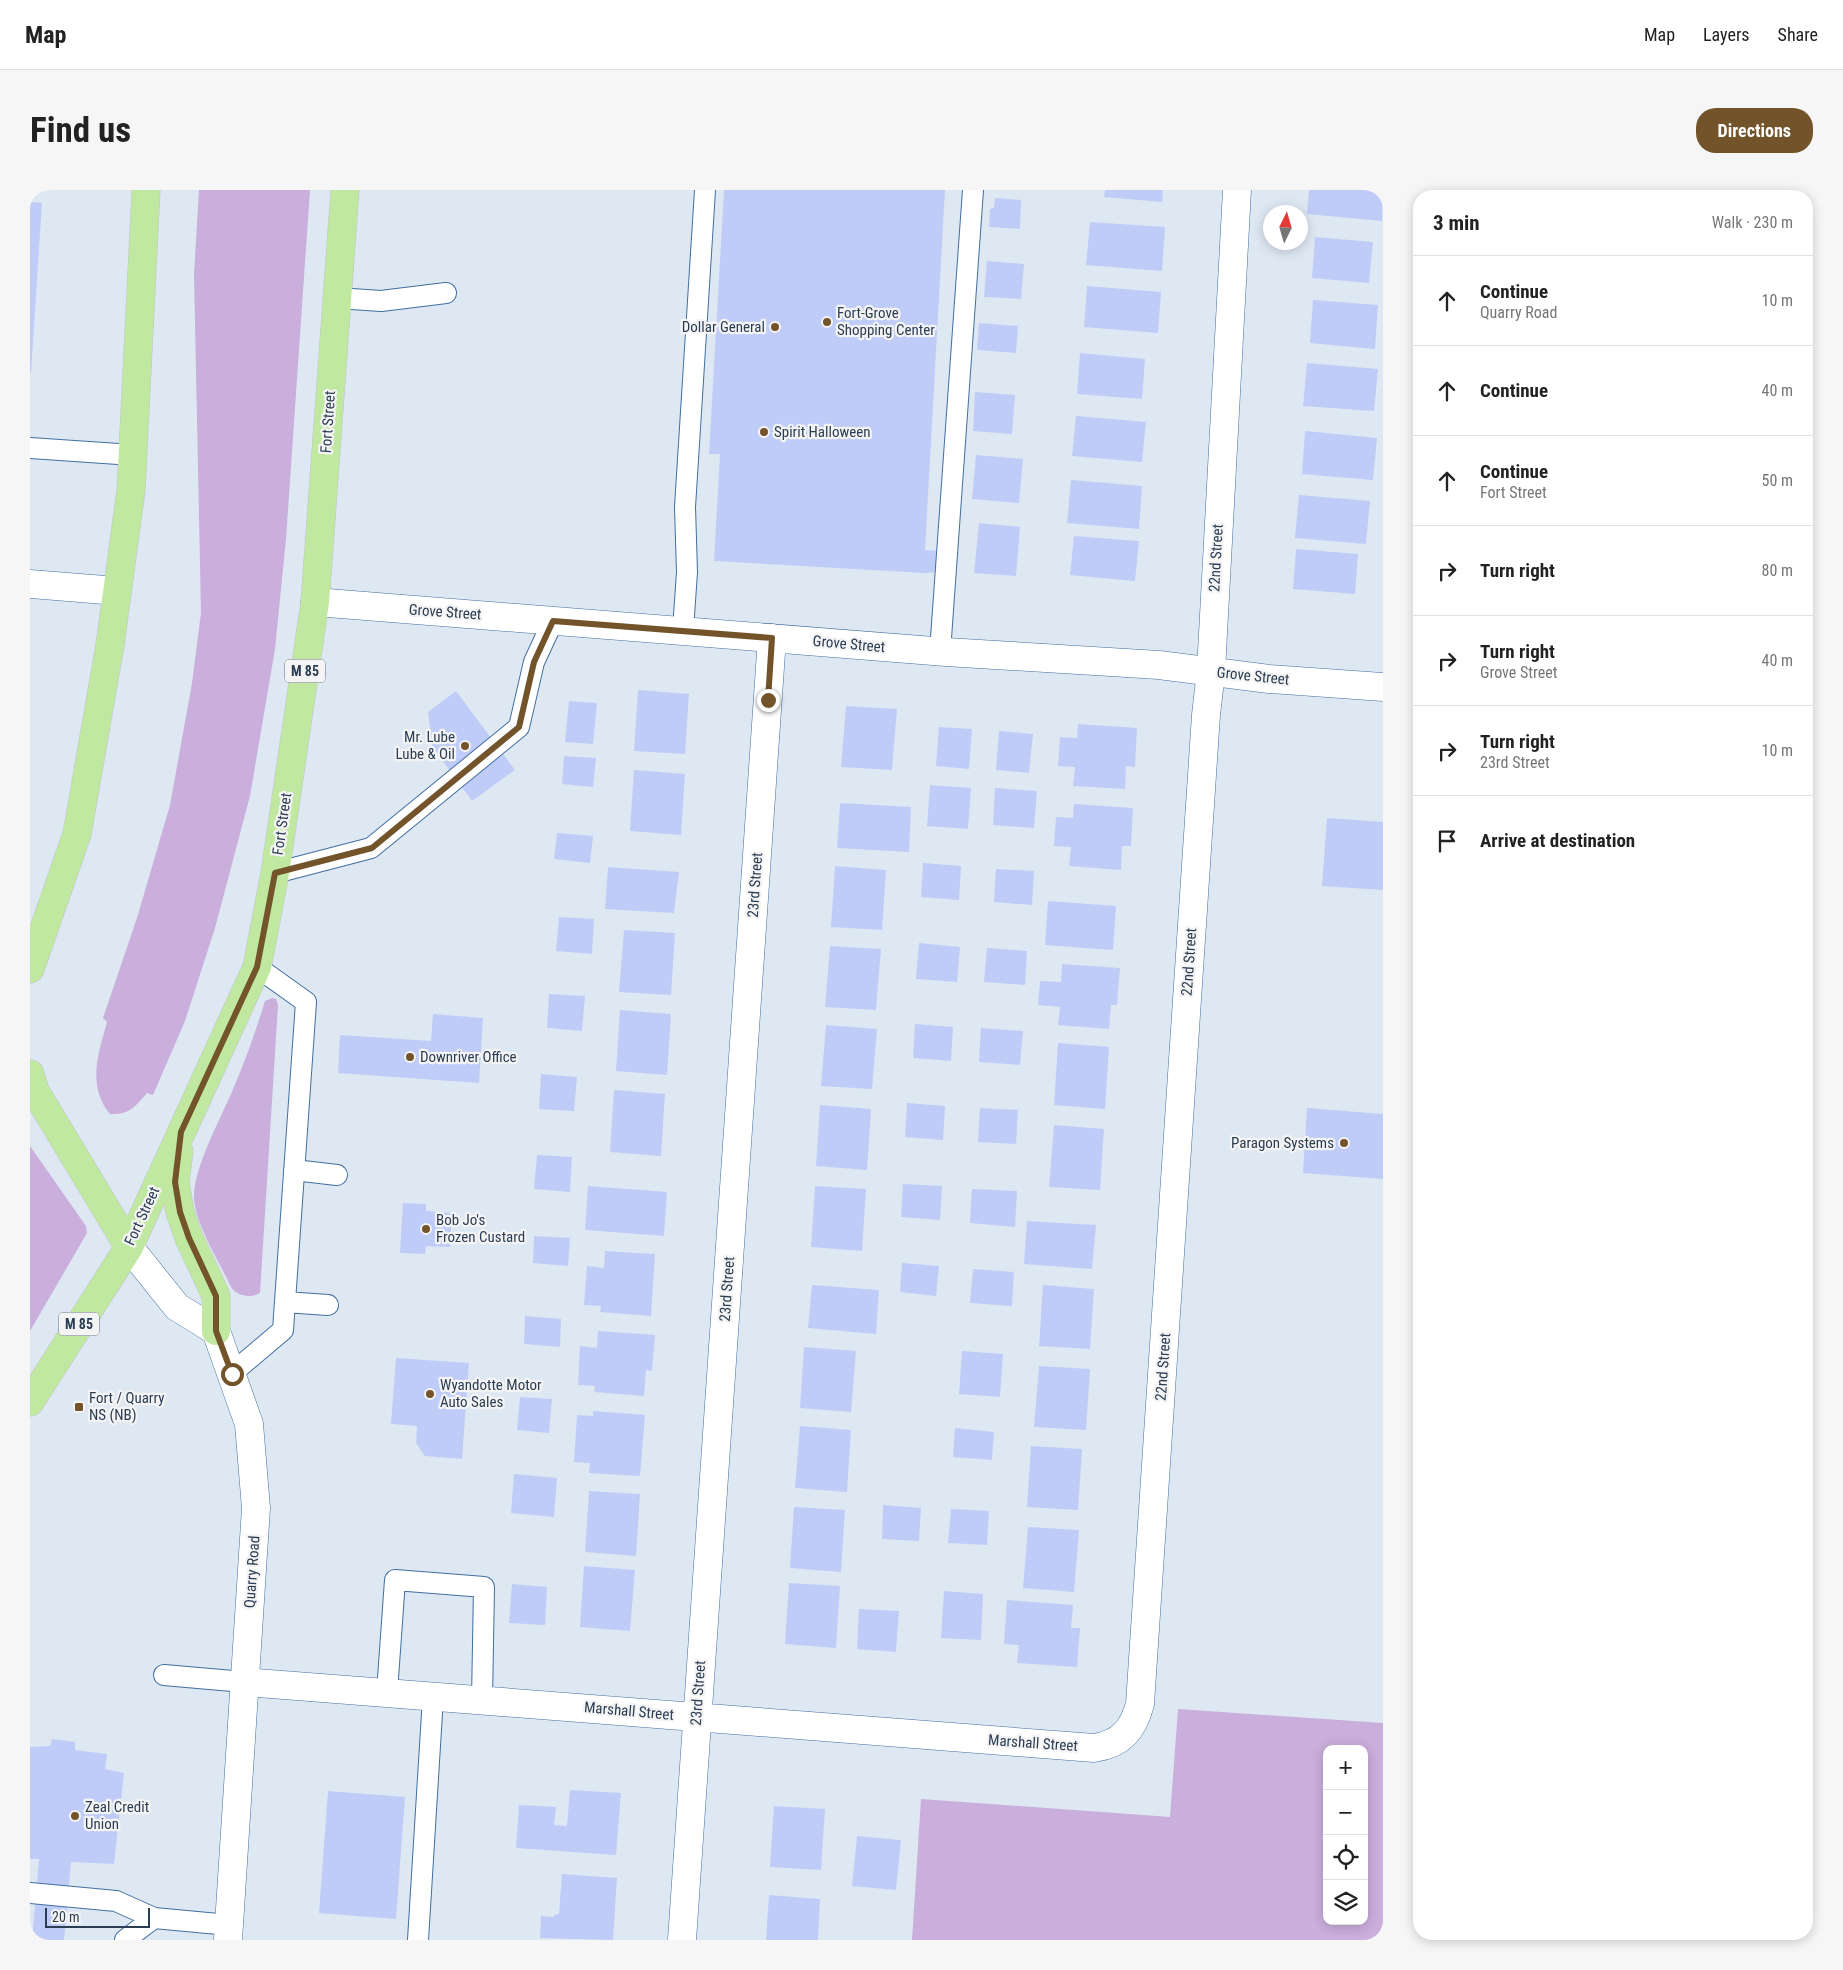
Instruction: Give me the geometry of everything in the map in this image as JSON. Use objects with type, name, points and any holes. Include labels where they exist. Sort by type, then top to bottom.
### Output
[{"type":"main road","points":[[30,969],[77,834],[110,645],[131,490],[146,190]]},
{"type":"main road","name":"Fort Street","points":[[30,1402],[129,1247],[257,967],[275,873],[315,602],[345,190]]},
{"type":"main road","points":[[30,1074],[35,1091],[129,1247]]},
{"type":"main road","points":[[181,1132],[175,1182],[180,1212],[189,1238],[216,1296],[216,1331]]},
{"type":"street","name":"22nd Street","points":[[1129,1732],[1136,1722],[1140,1704],[1206,715],[1211,671],[1237,190]]},
{"type":"street","points":[[30,584],[117,591]]},
{"type":"street","name":"Grove Street","points":[[315,602],[940,652],[1160,665],[1269,679],[1383,687]]},
{"type":"street","name":"23rd Street","points":[[682,1940],[772,638]]},
{"type":"street","points":[[129,1247],[178,1307],[216,1331]]},
{"type":"street","name":"Quarry Road","points":[[216,1331],[249,1424],[256,1508],[228,1932]]},
{"type":"street","name":"Marshall Street","points":[[244,1682],[1094,1748],[1107,1746],[1129,1732]]},
{"type":"lane","points":[[683,630],[687,572],[685,507],[705,190]]},
{"type":"lane","points":[[940,652],[973,190]]},
{"type":"lane","points":[[337,298],[381,301],[446,293]]},
{"type":"lane","points":[[30,448],[133,455]]},
{"type":"lane","points":[[275,873],[372,848],[519,727],[534,662],[553,621]]},
{"type":"lane","points":[[232,1374],[283,1330],[306,1002],[257,967]]},
{"type":"lane","points":[[294,1170],[337,1176]]},
{"type":"lane","points":[[285,1302],[328,1305]]},
{"type":"lane","points":[[387,1692],[395,1580],[484,1587],[482,1700]]},
{"type":"lane","points":[[164,1675],[244,1682]]},
{"type":"lane","points":[[418,1940],[433,1696]]},
{"type":"lane","points":[[30,1893],[116,1901],[154,1918],[228,1932]]},
{"type":"lane","points":[[125,1940],[154,1918]]},
{"type":"shaded area","points":[[199,190],[310,190],[286,539],[275,649],[250,796],[215,928],[185,1021],[153,1095],[147,1093],[131,1109],[122,1113],[110,1114],[99,1092],[96,1070],[107,1022],[103,1018],[137,918],[170,805],[192,683],[201,613],[194,274]]},
{"type":"shaded area","points":[[272,998],[276,999],[278,1005],[260,1293],[248,1296],[239,1294],[232,1289],[198,1219],[194,1198],[198,1172],[203,1157],[243,1066],[265,1001]]},
{"type":"shaded area","points":[[30,1146],[86,1226],[87,1233],[30,1331]]},
{"type":"shaded area","points":[[1178,1709],[1383,1723],[1383,1940],[912,1940],[921,1799],[1170,1817]]},
{"type":"building","name":"Fort-Grove Shopping Center","points":[[724,190],[945,190],[925,550],[942,551],[939,572],[924,573],[714,561],[720,454],[709,454]]},
{"type":"building","points":[[1105,190],[1163,190],[1162,202],[1104,197]]},
{"type":"building","points":[[1309,190],[1383,190],[1382,221],[1308,214]]},
{"type":"building","points":[[995,198],[1021,200],[1020,229],[989,227],[990,209],[994,208]]},
{"type":"building","points":[[30,202],[42,203],[31,373],[30,373]]},
{"type":"building","points":[[1090,222],[1165,227],[1162,271],[1086,265]]},
{"type":"building","points":[[1315,237],[1373,242],[1369,283],[1312,278]]},
{"type":"building","points":[[987,261],[1024,264],[1021,299],[984,297]]},
{"type":"building","points":[[1087,286],[1161,292],[1158,333],[1084,327]]},
{"type":"building","points":[[1313,300],[1378,305],[1375,349],[1310,343]]},
{"type":"building","points":[[979,323],[1018,326],[1016,353],[977,350]]},
{"type":"building","points":[[1080,353],[1145,359],[1142,399],[1077,394]]},
{"type":"building","points":[[1307,363],[1378,369],[1374,411],[1303,406]]},
{"type":"building","points":[[975,392],[1015,395],[1012,434],[973,431]]},
{"type":"building","points":[[1076,416],[1146,422],[1142,462],[1072,456]]},
{"type":"building","points":[[1305,431],[1377,438],[1373,480],[1302,474]]},
{"type":"building","points":[[976,455],[1023,459],[1019,503],[972,499]]},
{"type":"building","points":[[1071,480],[1142,486],[1139,529],[1067,523]]},
{"type":"building","points":[[1299,495],[1370,501],[1366,544],[1295,538]]},
{"type":"building","points":[[979,523],[1020,527],[1016,576],[974,573]]},
{"type":"building","points":[[1074,536],[1139,541],[1135,581],[1070,575]]},
{"type":"building","points":[[1296,549],[1358,554],[1355,594],[1293,589]]},
{"type":"building","points":[[638,690],[689,694],[685,754],[634,751]]},
{"type":"building","name":"Mr. Lube Lube & Oil","points":[[456,691],[515,770],[472,801],[432,746],[428,712]]},
{"type":"building","points":[[569,701],[597,703],[593,744],[565,742]]},
{"type":"building","points":[[846,706],[897,709],[892,770],[841,767]]},
{"type":"building","points":[[1078,724],[1137,728],[1135,767],[1126,766],[1125,789],[1073,786],[1075,767],[1058,766],[1060,737],[1077,738]]},
{"type":"building","points":[[939,727],[972,729],[969,769],[936,766]]},
{"type":"building","points":[[999,731],[1033,734],[1029,773],[996,770]]},
{"type":"building","points":[[564,756],[596,758],[593,787],[562,784]]},
{"type":"building","points":[[634,770],[685,774],[681,835],[630,831]]},
{"type":"building","points":[[930,785],[971,788],[968,829],[927,826]]},
{"type":"building","points":[[995,788],[1037,791],[1034,828],[993,825]]},
{"type":"building","points":[[840,803],[911,807],[909,852],[837,848]]},
{"type":"building","points":[[1074,804],[1133,808],[1131,846],[1122,846],[1121,870],[1069,866],[1071,847],[1054,846],[1056,817],[1073,818]]},
{"type":"building","points":[[1327,818],[1383,822],[1383,890],[1322,886]]},
{"type":"building","points":[[557,833],[593,836],[590,863],[554,859]]},
{"type":"building","points":[[923,863],[961,866],[959,900],[921,897]]},
{"type":"building","points":[[835,866],[886,870],[882,930],[831,927]]},
{"type":"building","points":[[608,867],[679,872],[674,913],[605,909]]},
{"type":"building","points":[[996,869],[1034,871],[1032,905],[994,902]]},
{"type":"building","points":[[1048,901],[1116,906],[1113,950],[1045,945]]},
{"type":"building","points":[[559,917],[594,919],[592,954],[556,951]]},
{"type":"building","points":[[624,930],[675,933],[671,995],[619,992]]},
{"type":"building","points":[[919,943],[960,947],[957,982],[916,979]]},
{"type":"building","points":[[830,946],[881,949],[876,1010],[825,1007]]},
{"type":"building","points":[[987,948],[1027,951],[1025,985],[984,982]]},
{"type":"building","points":[[1062,964],[1120,968],[1117,1005],[1111,1005],[1109,1029],[1058,1025],[1060,1007],[1038,1005],[1040,981],[1061,982]]},
{"type":"building","points":[[549,994],[585,996],[582,1031],[547,1028]]},
{"type":"building","points":[[620,1010],[671,1014],[667,1075],[616,1071]]},
{"type":"building","name":"Downriver Office","points":[[433,1014],[483,1018],[479,1083],[338,1073],[340,1035],[431,1041]]},
{"type":"building","points":[[915,1024],[953,1027],[951,1061],[913,1058]]},
{"type":"building","points":[[826,1025],[877,1029],[872,1089],[821,1086]]},
{"type":"building","points":[[981,1028],[1023,1031],[1020,1065],[979,1062]]},
{"type":"building","points":[[1058,1043],[1109,1047],[1105,1109],[1054,1105]]},
{"type":"building","points":[[541,1074],[577,1077],[574,1111],[539,1109]]},
{"type":"building","points":[[614,1090],[665,1094],[661,1156],[610,1152]]},
{"type":"building","points":[[907,1103],[945,1106],[943,1140],[905,1137]]},
{"type":"building","points":[[820,1105],[871,1109],[867,1170],[816,1166]]},
{"type":"building","points":[[980,1108],[1018,1110],[1016,1144],[978,1142]]},
{"type":"building","name":"Paragon Systems","points":[[1307,1108],[1383,1114],[1383,1179],[1303,1173]]},
{"type":"building","points":[[1054,1125],[1104,1129],[1100,1190],[1049,1187]]},
{"type":"building","points":[[537,1155],[572,1157],[570,1192],[534,1189]]},
{"type":"building","points":[[903,1184],[942,1186],[940,1220],[901,1217]]},
{"type":"building","points":[[588,1186],[667,1192],[664,1236],[585,1230]]},
{"type":"building","points":[[815,1186],[866,1189],[862,1251],[811,1247]]},
{"type":"building","points":[[972,1189],[1017,1191],[1015,1227],[970,1223]]},
{"type":"building","name":"Bob Jo's Frozen Custard","points":[[403,1203],[426,1204],[426,1211],[452,1213],[450,1247],[426,1246],[425,1254],[400,1253]]},
{"type":"building","points":[[1027,1221],[1096,1225],[1092,1269],[1024,1264]]},
{"type":"building","points":[[534,1236],[570,1238],[568,1266],[533,1263]]},
{"type":"building","points":[[605,1251],[655,1254],[651,1316],[600,1312],[601,1306],[584,1305],[587,1266],[604,1268]]},
{"type":"building","points":[[902,1263],[939,1266],[936,1296],[900,1292]]},
{"type":"building","points":[[973,1269],[1014,1272],[1012,1306],[970,1303]]},
{"type":"building","points":[[812,1285],[879,1290],[876,1334],[808,1328]]},
{"type":"building","points":[[1043,1285],[1094,1289],[1090,1349],[1039,1346]]},
{"type":"building","points":[[525,1316],[561,1319],[560,1347],[524,1344]]},
{"type":"building","points":[[598,1331],[655,1335],[652,1371],[646,1370],[644,1396],[594,1392],[595,1386],[578,1385],[580,1346],[597,1348]]},
{"type":"building","points":[[804,1347],[856,1351],[851,1412],[800,1408]]},
{"type":"building","points":[[962,1351],[1003,1354],[1000,1397],[959,1394]]},
{"type":"building","name":"Wyandotte Motor Auto Sales","points":[[396,1358],[469,1363],[462,1459],[425,1456],[416,1443],[417,1426],[391,1424]]},
{"type":"building","points":[[1039,1366],[1090,1369],[1086,1430],[1034,1427]]},
{"type":"building","points":[[520,1397],[552,1399],[549,1433],[517,1430]]},
{"type":"building","points":[[593,1411],[645,1415],[640,1476],[589,1473],[590,1463],[574,1462],[577,1415],[593,1416]]},
{"type":"building","points":[[800,1426],[851,1430],[847,1492],[795,1488]]},
{"type":"building","points":[[955,1428],[994,1432],[992,1460],[953,1457]]},
{"type":"building","points":[[1031,1446],[1082,1449],[1078,1510],[1027,1507]]},
{"type":"building","points":[[514,1474],[557,1478],[554,1517],[511,1513]]},
{"type":"building","points":[[589,1491],[640,1494],[636,1556],[585,1552]]},
{"type":"building","points":[[883,1505],[921,1508],[919,1541],[882,1539]]},
{"type":"building","points":[[794,1507],[845,1510],[841,1572],[790,1568]]},
{"type":"building","points":[[951,1509],[989,1511],[987,1545],[948,1543]]},
{"type":"building","points":[[1028,1527],[1079,1530],[1074,1592],[1023,1588]]},
{"type":"building","points":[[584,1566],[635,1570],[630,1631],[580,1627]]},
{"type":"building","points":[[789,1583],[840,1586],[836,1648],[785,1644]]},
{"type":"building","points":[[512,1584],[547,1587],[545,1625],[509,1623]]},
{"type":"building","points":[[944,1591],[983,1594],[981,1640],[941,1638]]},
{"type":"building","points":[[1007,1600],[1073,1605],[1071,1628],[1080,1628],[1077,1667],[1017,1663],[1019,1645],[1004,1644]]},
{"type":"building","points":[[859,1609],[899,1611],[896,1652],[857,1649]]},
{"type":"building","name":"Zeal Credit Union","points":[[52,1739],[75,1742],[75,1750],[107,1754],[105,1769],[124,1773],[114,1864],[71,1862],[64,1940],[32,1940],[39,1859],[30,1859],[30,1747],[50,1746]]},
{"type":"building","points":[[570,1790],[621,1793],[616,1855],[516,1848],[519,1805],[556,1807],[554,1825],[567,1826]]},
{"type":"building","points":[[328,1791],[405,1797],[396,1919],[319,1913]]},
{"type":"building","points":[[774,1806],[825,1809],[821,1870],[770,1867]]},
{"type":"building","points":[[857,1836],[901,1840],[896,1890],[852,1886]]},
{"type":"building","points":[[562,1874],[617,1878],[613,1940],[540,1938],[541,1916],[554,1917],[554,1915],[559,1914]]},
{"type":"building","points":[[769,1895],[820,1899],[818,1940],[766,1940]]},
{"type":"place","name":"Fort-Grove Shopping Center","points":[[827,322]]},
{"type":"place","name":"Dollar General","points":[[775,327]]},
{"type":"place","name":"Spirit Halloween","points":[[764,432]]},
{"type":"place","name":"Mr. Lube Lube & Oil","points":[[465,746]]},
{"type":"place","name":"Downriver Office","points":[[410,1057]]},
{"type":"place","name":"Paragon Systems","points":[[1344,1143]]},
{"type":"place","name":"Bob Jo's Frozen Custard","points":[[426,1229]]},
{"type":"place","name":"Wyandotte Motor Auto Sales","points":[[430,1394]]},
{"type":"place","name":"Fort / Quarry NS (NB)","points":[[79,1407]]},
{"type":"place","name":"Zeal Credit Union","points":[[75,1816]]},
{"type":"route","points":[[232,1374],[216,1331],[216,1296],[189,1238],[180,1212],[175,1182],[181,1132],[257,967],[275,873],[372,848],[519,727],[534,662],[553,621],[772,638],[768,700]]}]
